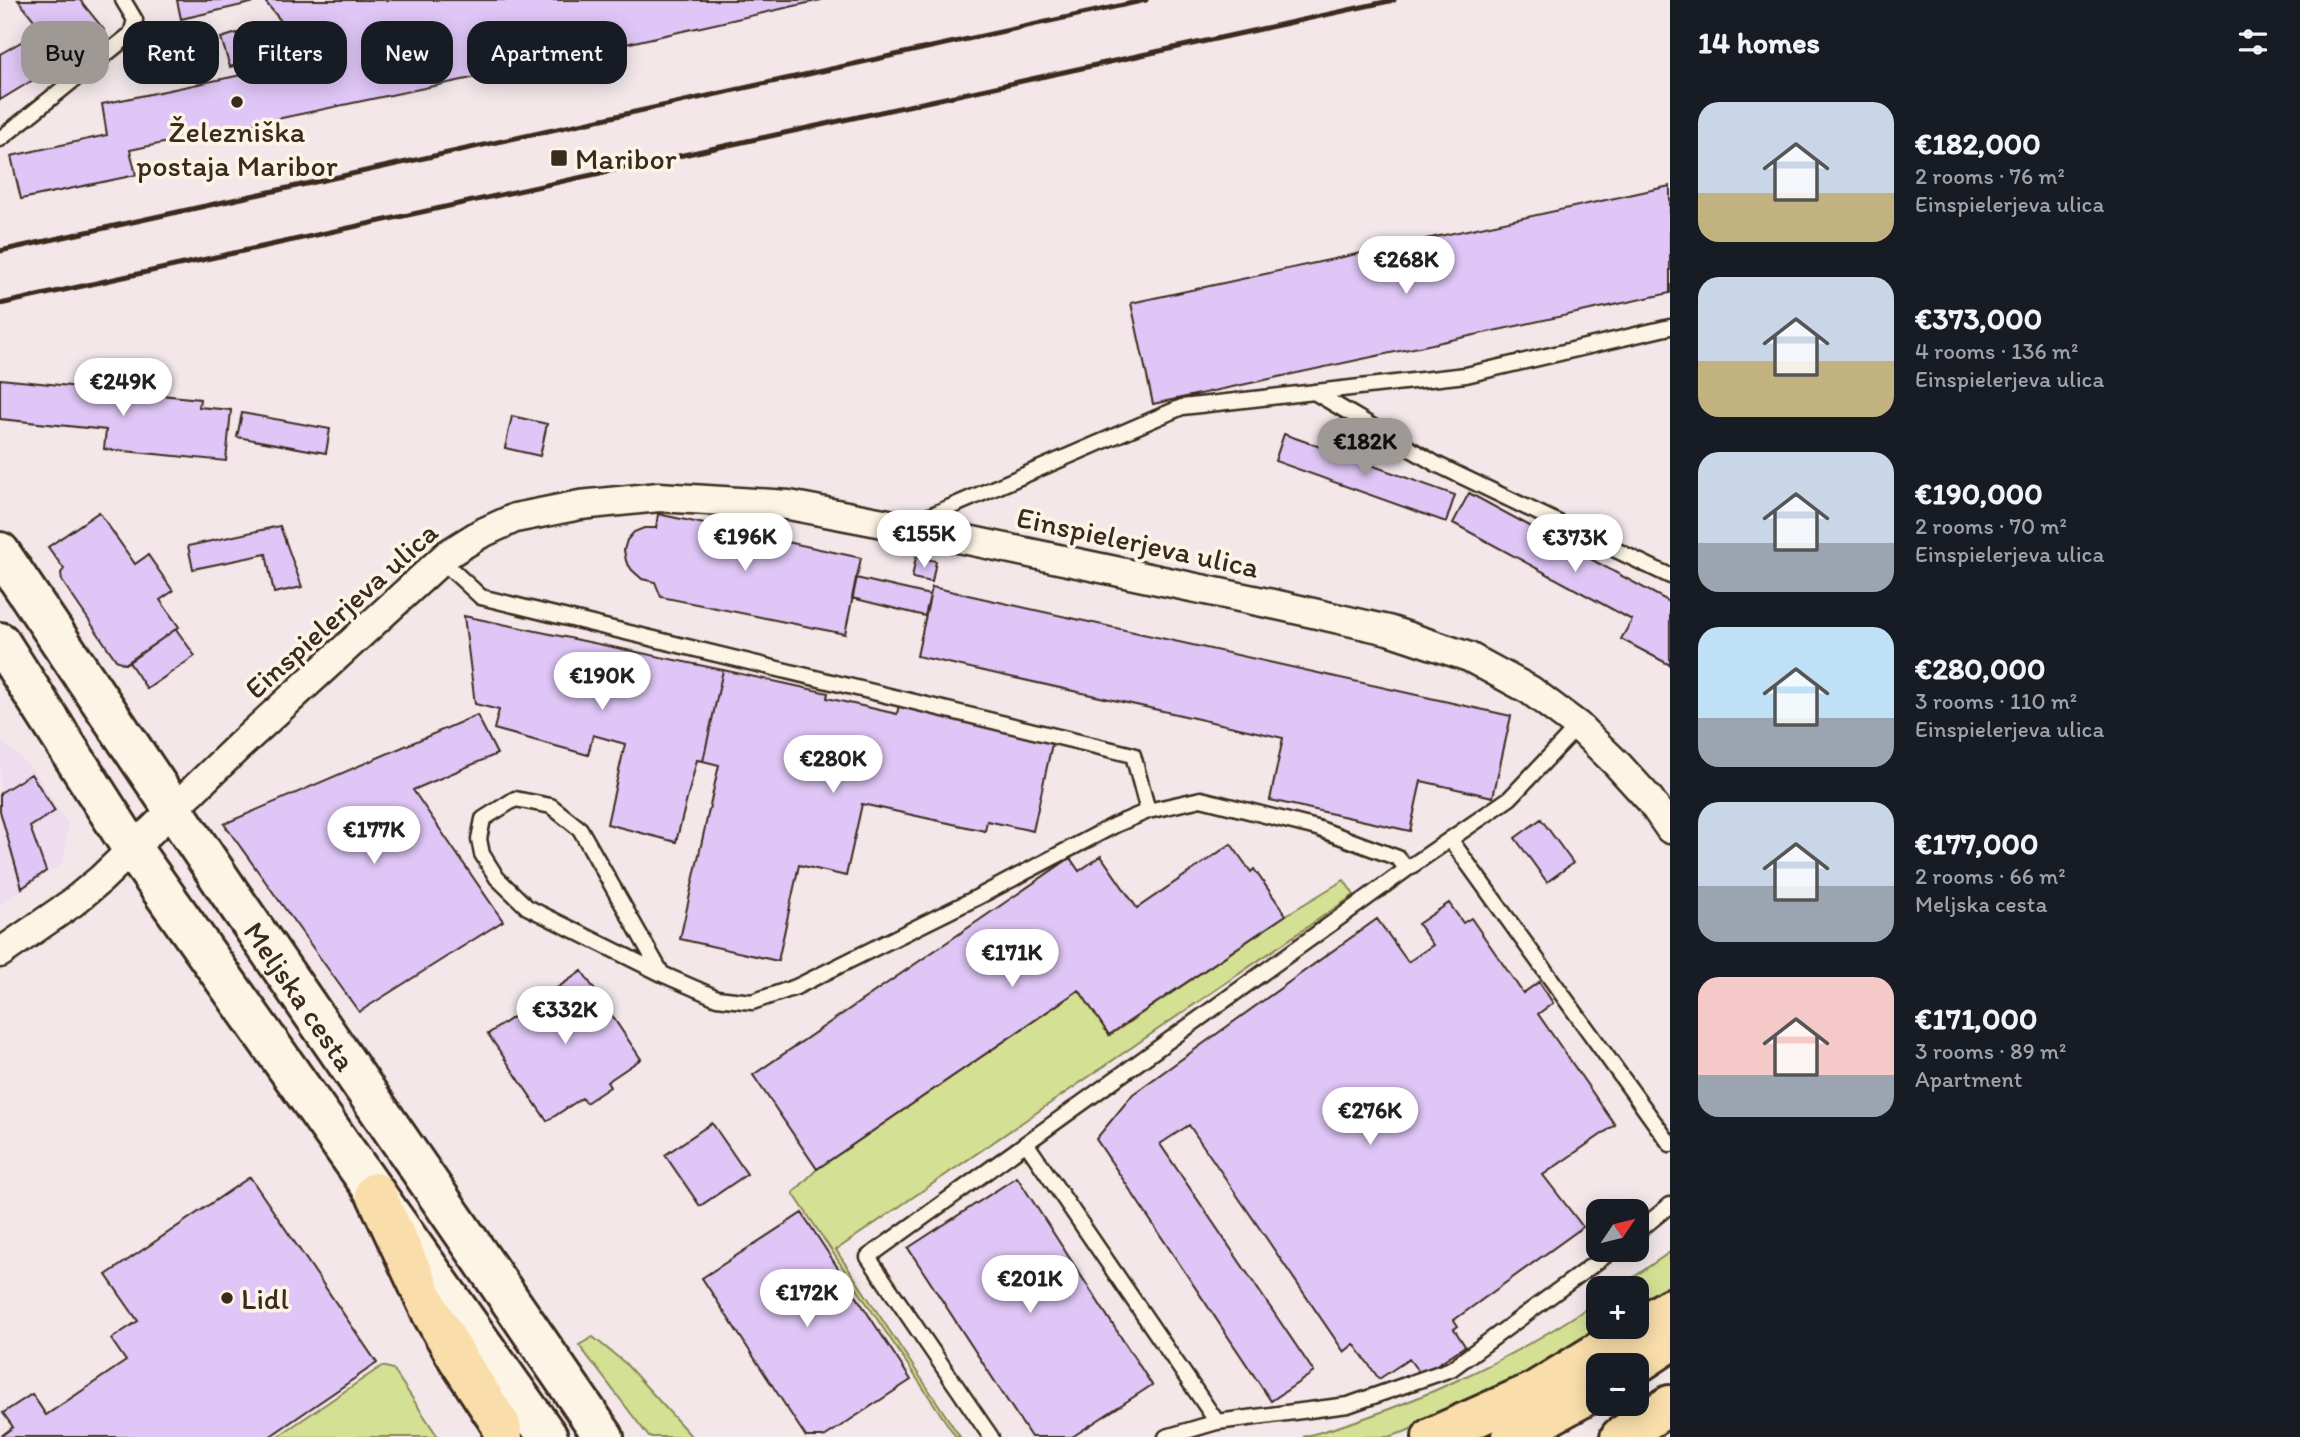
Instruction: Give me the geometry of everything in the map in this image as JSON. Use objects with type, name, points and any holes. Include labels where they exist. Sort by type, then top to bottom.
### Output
[{"type":"highway","points":[[375,1192],[432,1314],[500,1425],[503,1437]]},
{"type":"highway","points":[[1433,1437],[1535,1391],[1670,1308]]},
{"type":"highway","points":[[1649,1356],[1670,1342]]},
{"type":"highway","points":[[1649,1384],[1670,1370]]},
{"type":"highway","points":[[1511,1437],[1586,1396]]},
{"type":"highway","points":[[1620,1437],[1670,1405]]},
{"type":"highway","points":[[1563,1437],[1599,1416]]},
{"type":"main road","name":"Meljska cesta","points":[[0,552],[173,811],[604,1437]]},
{"type":"main road","name":"Meljska cesta","points":[[0,642],[133,850],[548,1437]]},
{"type":"street","name":"Einspielerjeva ulica","points":[[0,953],[72,903],[133,850],[248,737],[441,561],[480,534],[515,518],[580,505],[659,497],[789,505],[904,527],[1388,631],[1469,657],[1530,690],[1578,726],[1650,800],[1670,829]]},
{"type":"lane","points":[[0,139],[131,34],[135,20],[123,0]]},
{"type":"lane","points":[[904,527],[1182,407],[1466,375],[1670,327]]},
{"type":"lane","points":[[1314,392],[1436,464],[1670,576]]},
{"type":"lane","points":[[441,561],[481,597],[1133,755],[1148,811]]},
{"type":"lane","points":[[991,1437],[868,1257],[1407,869],[1510,798],[1578,726]]},
{"type":"lane","points":[[662,974],[580,829],[551,806],[515,799],[483,819],[479,839],[482,854],[497,878],[527,907],[662,974],[717,998],[752,1002],[796,988],[1115,825],[1148,811],[1201,799],[1317,828],[1398,858],[1407,869]]},
{"type":"lane","points":[[1450,839],[1670,1144]]},
{"type":"lane","points":[[1026,1143],[1217,1422]]},
{"type":"lane","points":[[1649,1222],[1670,1205]]},
{"type":"lane","points":[[1166,1437],[1217,1422],[1348,1405],[1451,1368],[1597,1262]]},
{"type":"shaded area","points":[[0,739],[35,772],[68,825],[64,862],[0,905]]},
{"type":"green space","points":[[1344,880],[1354,895],[836,1250],[960,1437],[956,1437],[793,1193],[817,1169],[1079,990],[1110,1035],[1286,915]]},
{"type":"green space","points":[[1670,1252],[1670,1293],[1649,1308],[1649,1276],[1635,1276]]},
{"type":"green space","points":[[1586,1309],[1586,1339],[1599,1339],[1521,1380],[1404,1432],[1388,1437],[1303,1437],[1418,1398],[1493,1363]]},
{"type":"green space","points":[[593,1337],[625,1363],[692,1437],[649,1437],[579,1345]]},
{"type":"green space","points":[[382,1366],[393,1369],[438,1437],[277,1437]]},
{"type":"building","points":[[18,0],[80,0],[97,21],[35,21]]},
{"type":"building","points":[[177,0],[264,0],[181,19]]},
{"type":"building","name":"Železniška postaja Maribor","points":[[264,0],[821,0],[627,44],[627,21],[467,21],[467,79],[453,82],[453,21],[361,21],[361,84],[443,84],[130,150],[136,175],[21,199],[11,156],[107,135],[102,104],[198,84],[219,84],[219,80],[233,77],[233,84],[347,84],[347,21],[281,21]]},
{"type":"building","points":[[233,34],[233,66],[230,67],[221,38]]},
{"type":"building","points":[[21,42],[21,84],[26,84],[0,100],[0,54]]},
{"type":"building","points":[[1670,186],[1670,293],[1153,404],[1131,303]]},
{"type":"building","points":[[0,379],[200,399],[199,407],[231,410],[226,461],[104,449],[106,430],[0,419]]},
{"type":"building","points":[[242,413],[330,429],[326,453],[237,437]]},
{"type":"building","points":[[512,416],[547,424],[540,456],[505,448]]},
{"type":"building","points":[[1284,434],[1455,495],[1446,522],[1275,461]]},
{"type":"building","points":[[1469,493],[1670,602],[1670,665],[1621,639],[1632,620],[1453,523]]},
{"type":"building","points":[[99,512],[135,564],[148,555],[173,591],[160,600],[179,627],[125,664],[116,660],[62,581],[61,573],[64,569],[48,547]]},
{"type":"building","points":[[658,514],[861,558],[845,634],[661,597],[655,582],[642,579],[632,570],[626,561],[624,550],[627,540],[634,532],[644,528],[656,528]]},
{"type":"building","points":[[280,526],[302,587],[274,593],[266,554],[193,569],[188,546]]},
{"type":"building","points":[[916,557],[936,561],[932,582],[912,578]]},
{"type":"building","points":[[856,578],[930,595],[925,616],[852,598]]},
{"type":"building","points":[[932,587],[1511,716],[1493,797],[1421,781],[1410,831],[1270,800],[1283,738],[917,656]]},
{"type":"building","points":[[464,616],[723,670],[703,761],[697,760],[676,842],[607,824],[625,744],[593,735],[588,755],[494,729],[499,710],[475,704]]},
{"type":"building","points":[[176,629],[195,656],[147,689],[129,662]]},
{"type":"building","points":[[723,670],[828,693],[827,698],[897,714],[899,705],[1053,739],[1033,831],[987,821],[985,831],[862,804],[846,876],[799,865],[778,961],[680,939],[719,765],[703,761]]},
{"type":"building","points":[[477,715],[497,754],[413,790],[503,921],[359,1012],[224,824]]},
{"type":"building","points":[[31,774],[55,811],[30,827],[46,871],[22,888],[0,811],[0,793]]},
{"type":"building","points":[[1541,819],[1573,863],[1547,882],[1515,838]]},
{"type":"building","points":[[1231,844],[1251,872],[1254,869],[1286,915],[1109,1035],[1079,990],[817,1169],[753,1075],[1070,858],[1079,871],[1101,856],[1137,908]]},
{"type":"building","points":[[1449,903],[1463,923],[1471,918],[1523,993],[1539,982],[1553,1003],[1538,1014],[1615,1125],[1543,1175],[1583,1227],[1454,1320],[1458,1326],[1454,1329],[1465,1346],[1421,1375],[1409,1359],[1379,1379],[1354,1344],[1344,1352],[1189,1125],[1160,1144],[1314,1372],[1271,1401],[1096,1139],[1133,1094],[1377,919],[1408,962],[1433,945],[1418,924]]},
{"type":"building","points":[[582,971],[641,1059],[607,1082],[610,1087],[586,1103],[582,1098],[547,1121],[488,1034],[523,1010],[520,1006],[545,989],[548,994]]},
{"type":"building","points":[[712,1123],[747,1174],[700,1206],[665,1155]]},
{"type":"building","name":"Lidl","points":[[250,1177],[377,1363],[269,1437],[0,1437],[13,1427],[3,1413],[32,1394],[46,1415],[126,1361],[111,1339],[138,1321],[106,1275]]},
{"type":"building","points":[[1017,1177],[1152,1385],[1072,1437],[1031,1437],[908,1248]]},
{"type":"building","points":[[802,1213],[911,1380],[824,1437],[806,1437],[702,1278]]},
{"type":"railway","points":[[0,251],[1146,0]]},
{"type":"railway","points":[[0,304],[1394,0]]},
{"type":"place","name":"Železniška postaja Maribor","points":[[237,102]]},
{"type":"place","name":"Maribor","points":[[559,158]]},
{"type":"place","name":"Lidl","points":[[227,1298]]}]
